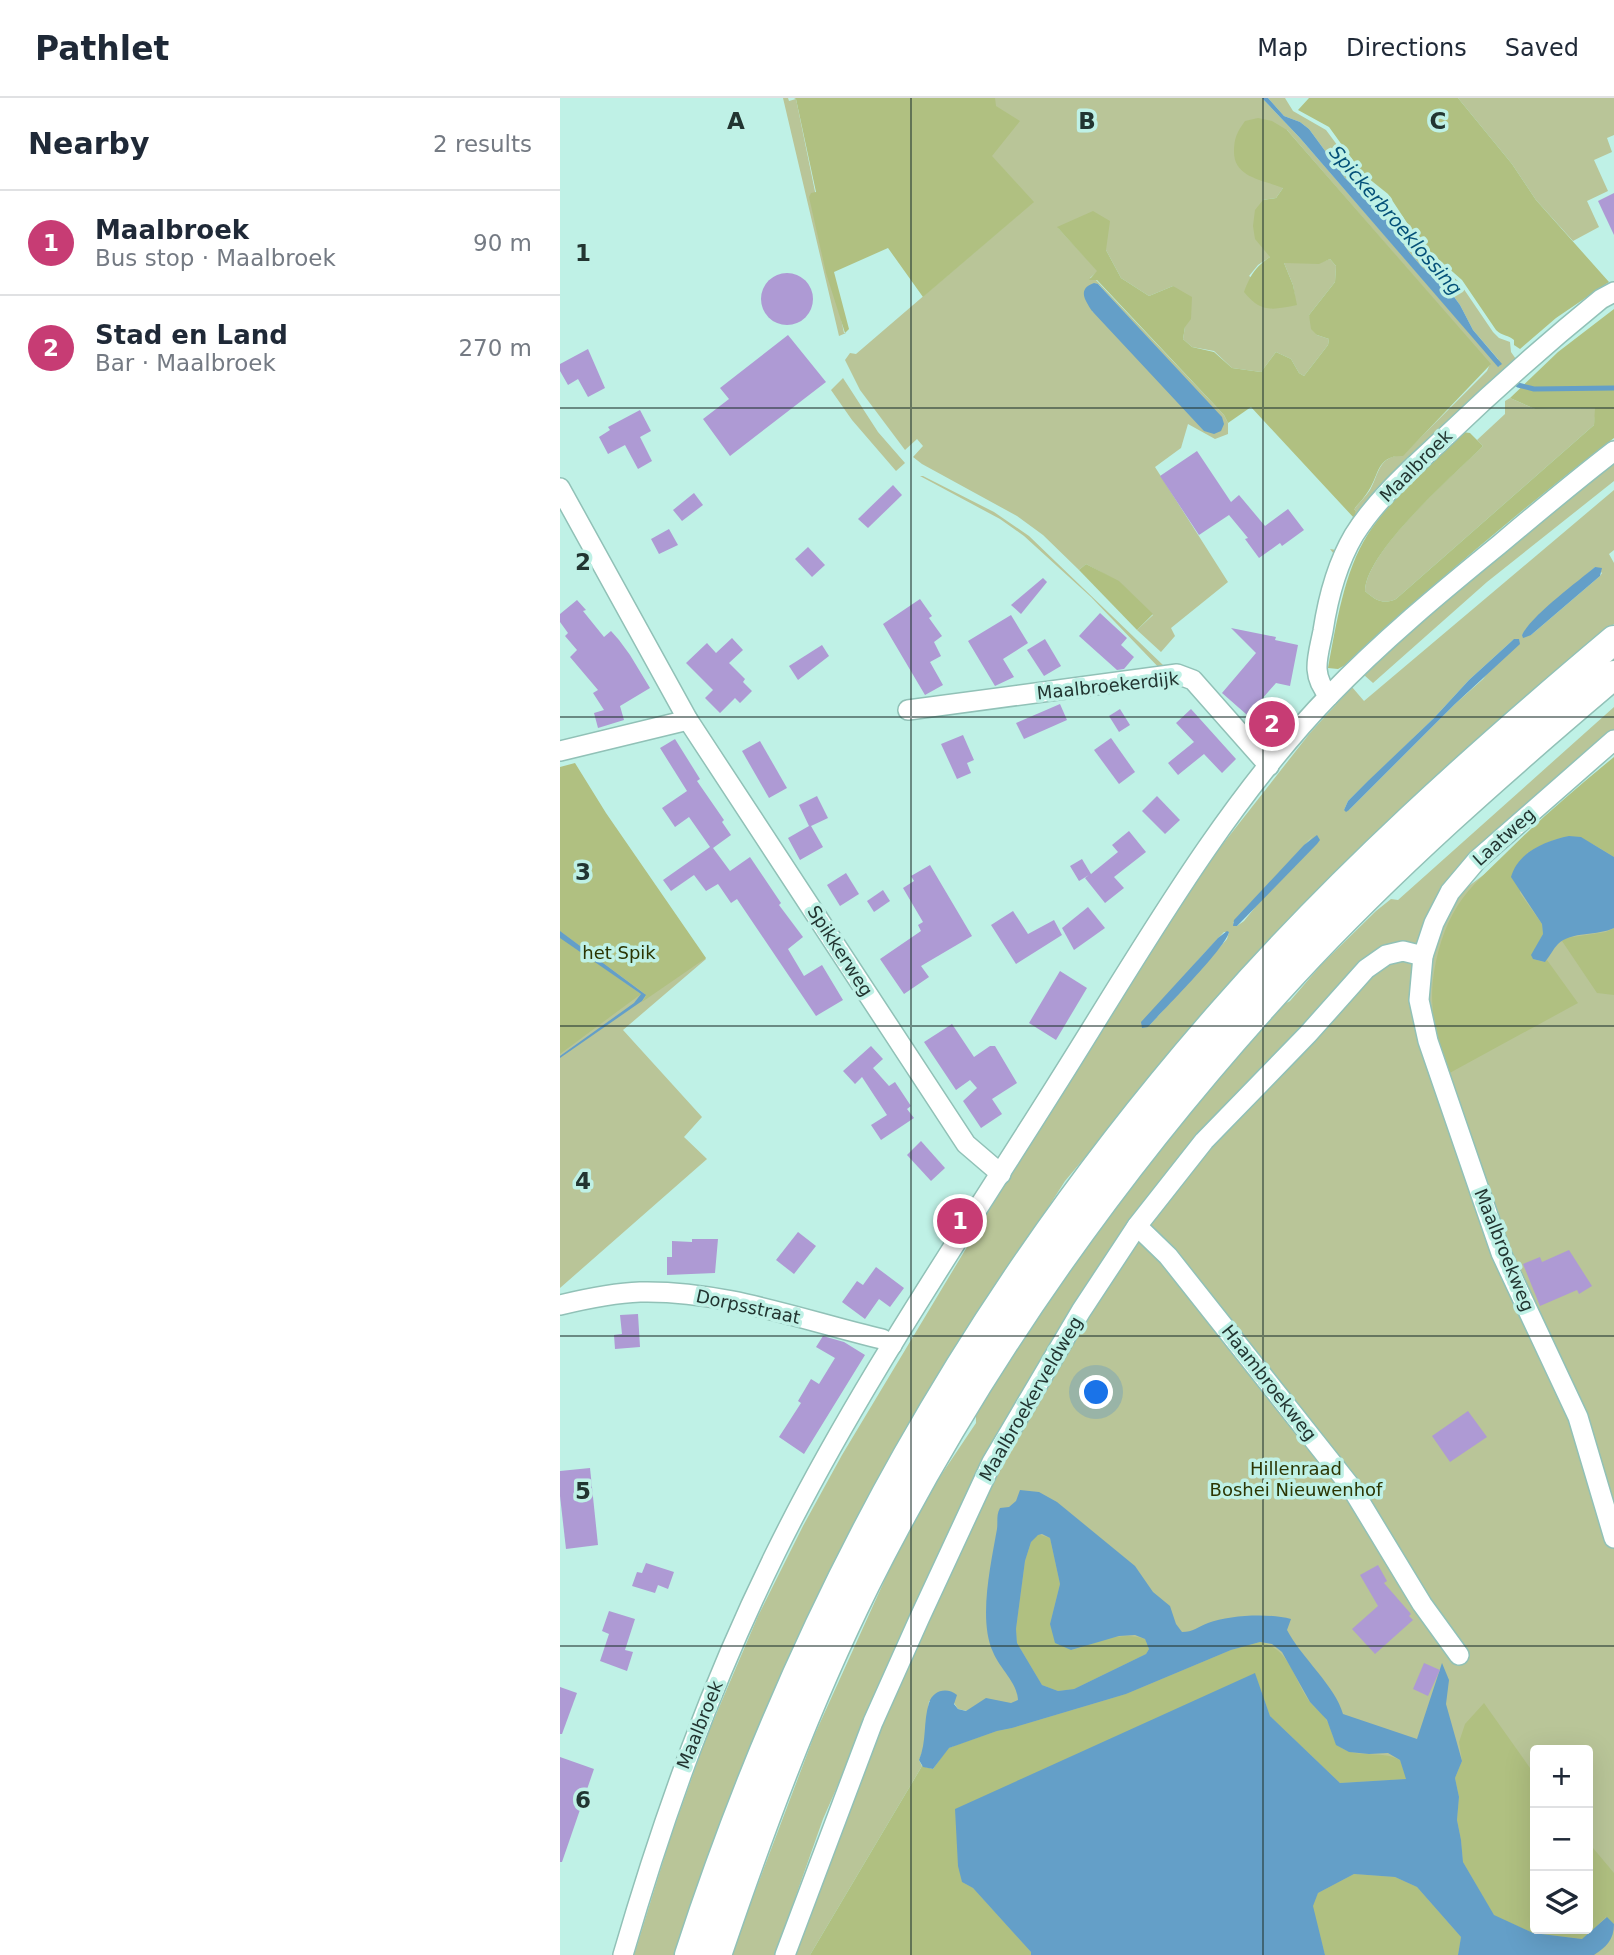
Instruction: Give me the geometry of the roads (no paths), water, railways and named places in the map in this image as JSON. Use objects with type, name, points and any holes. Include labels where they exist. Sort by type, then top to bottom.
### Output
[{"type":"highway","points":[[689,1955],[743,1800],[817,1626],[917,1436],[1032,1254],[1088,1177],[1165,1080],[1223,1011],[1286,944],[1427,804],[1614,640]]},
{"type":"highway","points":[[716,1955],[787,1761],[864,1587],[955,1423],[1051,1272],[1113,1186],[1182,1099],[1296,970],[1444,824],[1614,675]]},
{"type":"street","name":"Maalbroek","points":[[1329,696],[1321,687],[1316,673],[1331,594],[1340,562],[1354,535],[1402,476],[1518,367],[1601,299],[1614,292]]},
{"type":"street","name":"Maalbroek","points":[[623,1955],[680,1773],[729,1654],[777,1550],[828,1454],[892,1345],[1188,875],[1269,765],[1329,696],[1430,601],[1614,451]]},
{"type":"street","name":"Spikkerweg","points":[[560,488],[688,720],[966,1144],[1001,1174]]},
{"type":"street","name":"Maalbroekerdijk","points":[[908,710],[1177,674],[1192,680],[1269,765]]},
{"type":"street","points":[[560,751],[688,720]]},
{"type":"street","name":"Laatweg","points":[[1423,956],[1434,923],[1450,892],[1477,860],[1614,740]]},
{"type":"street","name":"Maalbroekerveldweg","points":[[785,1955],[873,1722],[992,1462],[1081,1311],[1137,1226],[1205,1141],[1366,969],[1386,955],[1402,951],[1423,956]]},
{"type":"street","name":"Maalbroekweg","points":[[1423,956],[1419,1000],[1428,1041],[1501,1253],[1578,1417],[1614,1538]]},
{"type":"street","name":"Haambroekweg","points":[[1137,1226],[1168,1256],[1351,1487],[1422,1604],[1459,1655]]},
{"type":"street","name":"Dorpsstraat","points":[[560,1305],[639,1292],[707,1296],[774,1310],[881,1339],[892,1345]]},
{"type":"water","points":[[1262,98],[1268,98],[1284,116],[1309,129],[1345,178],[1378,206],[1422,267],[1446,286],[1473,330],[1502,364],[1498,367],[1300,138]]},
{"type":"water","points":[[1094,283],[1098,284],[1222,417],[1224,424],[1221,431],[1214,434],[1204,431],[1092,311],[1084,292]]},
{"type":"water","points":[[1595,567],[1602,568],[1600,576],[1531,635],[1523,638],[1522,635],[1535,618]]},
{"type":"water","points":[[1514,639],[1519,639],[1520,644],[1346,812],[1344,810],[1348,801]]},
{"type":"water","points":[[1317,835],[1320,840],[1317,844],[1237,926],[1233,926],[1234,920],[1304,845]]},
{"type":"water","points":[[1569,836],[1581,837],[1614,857],[1614,928],[1563,940],[1545,962],[1533,959],[1531,955],[1543,934],[1542,924],[1511,877],[1526,854],[1551,841]]},
{"type":"water","points":[[560,931],[646,995],[642,1001],[560,1058],[634,1003],[641,994],[560,938]]},
{"type":"water","points":[[1227,931],[1229,932],[1225,940],[1206,965],[1148,1027],[1142,1028],[1141,1022]]},
{"type":"water","points":[[1020,1490],[1039,1492],[1057,1502],[1135,1566],[1153,1592],[1170,1606],[1182,1632],[1217,1620],[1238,1617],[1271,1616],[1291,1619],[1287,1630],[1333,1693],[1343,1714],[1417,1739],[1442,1663],[1449,1680],[1446,1704],[1462,1761],[1455,1778],[1459,1797],[1457,1820],[1463,1862],[1494,1915],[1530,1932],[1530,1934],[1582,1939],[1588,1934],[1593,1934],[1593,1929],[1607,1917],[1614,1924],[1608,1943],[1594,1955],[1458,1955],[1461,1937],[1417,1887],[1395,1877],[1354,1874],[1318,1893],[1313,1906],[1325,1955],[1031,1955],[973,1888],[962,1882],[958,1866],[955,1809],[1255,1673],[1270,1716],[1340,1783],[1406,1779],[1400,1760],[1388,1753],[1349,1752],[1336,1745],[1327,1720],[1310,1702],[1282,1652],[1272,1644],[1260,1642],[1231,1650],[1126,1694],[997,1731],[949,1748],[933,1769],[923,1767],[919,1760],[927,1710],[934,1695],[945,1691],[957,1695],[954,1704],[958,1709],[966,1711],[986,1698],[1011,1703],[1018,1700],[1015,1687],[993,1652],[986,1624],[989,1574],[998,1513],[1000,1508],[1009,1507],[1016,1501]],"holes":[[[1038,1535],[1050,1538],[1060,1584],[1050,1624],[1055,1643],[1071,1650],[1119,1636],[1135,1635],[1145,1639],[1149,1649],[1146,1654],[1074,1689],[1058,1691],[1042,1685],[1017,1643],[1016,1629],[1025,1561],[1031,1542]]]},
{"type":"waterway","name":"Spickerbroeklossing","points":[[1518,385],[1534,389],[1614,388]]},
{"type":"place","name":"Stad en Land","points":[[1272,724]]},
{"type":"place","name":"Maalbroek","points":[[960,1221]]},
{"type":"park label","name":"het Spik","points":[[619,953]]},
{"type":"park label","name":"Hillenraad Boshei Nieuwenhof","points":[[1296,1479]]}]
